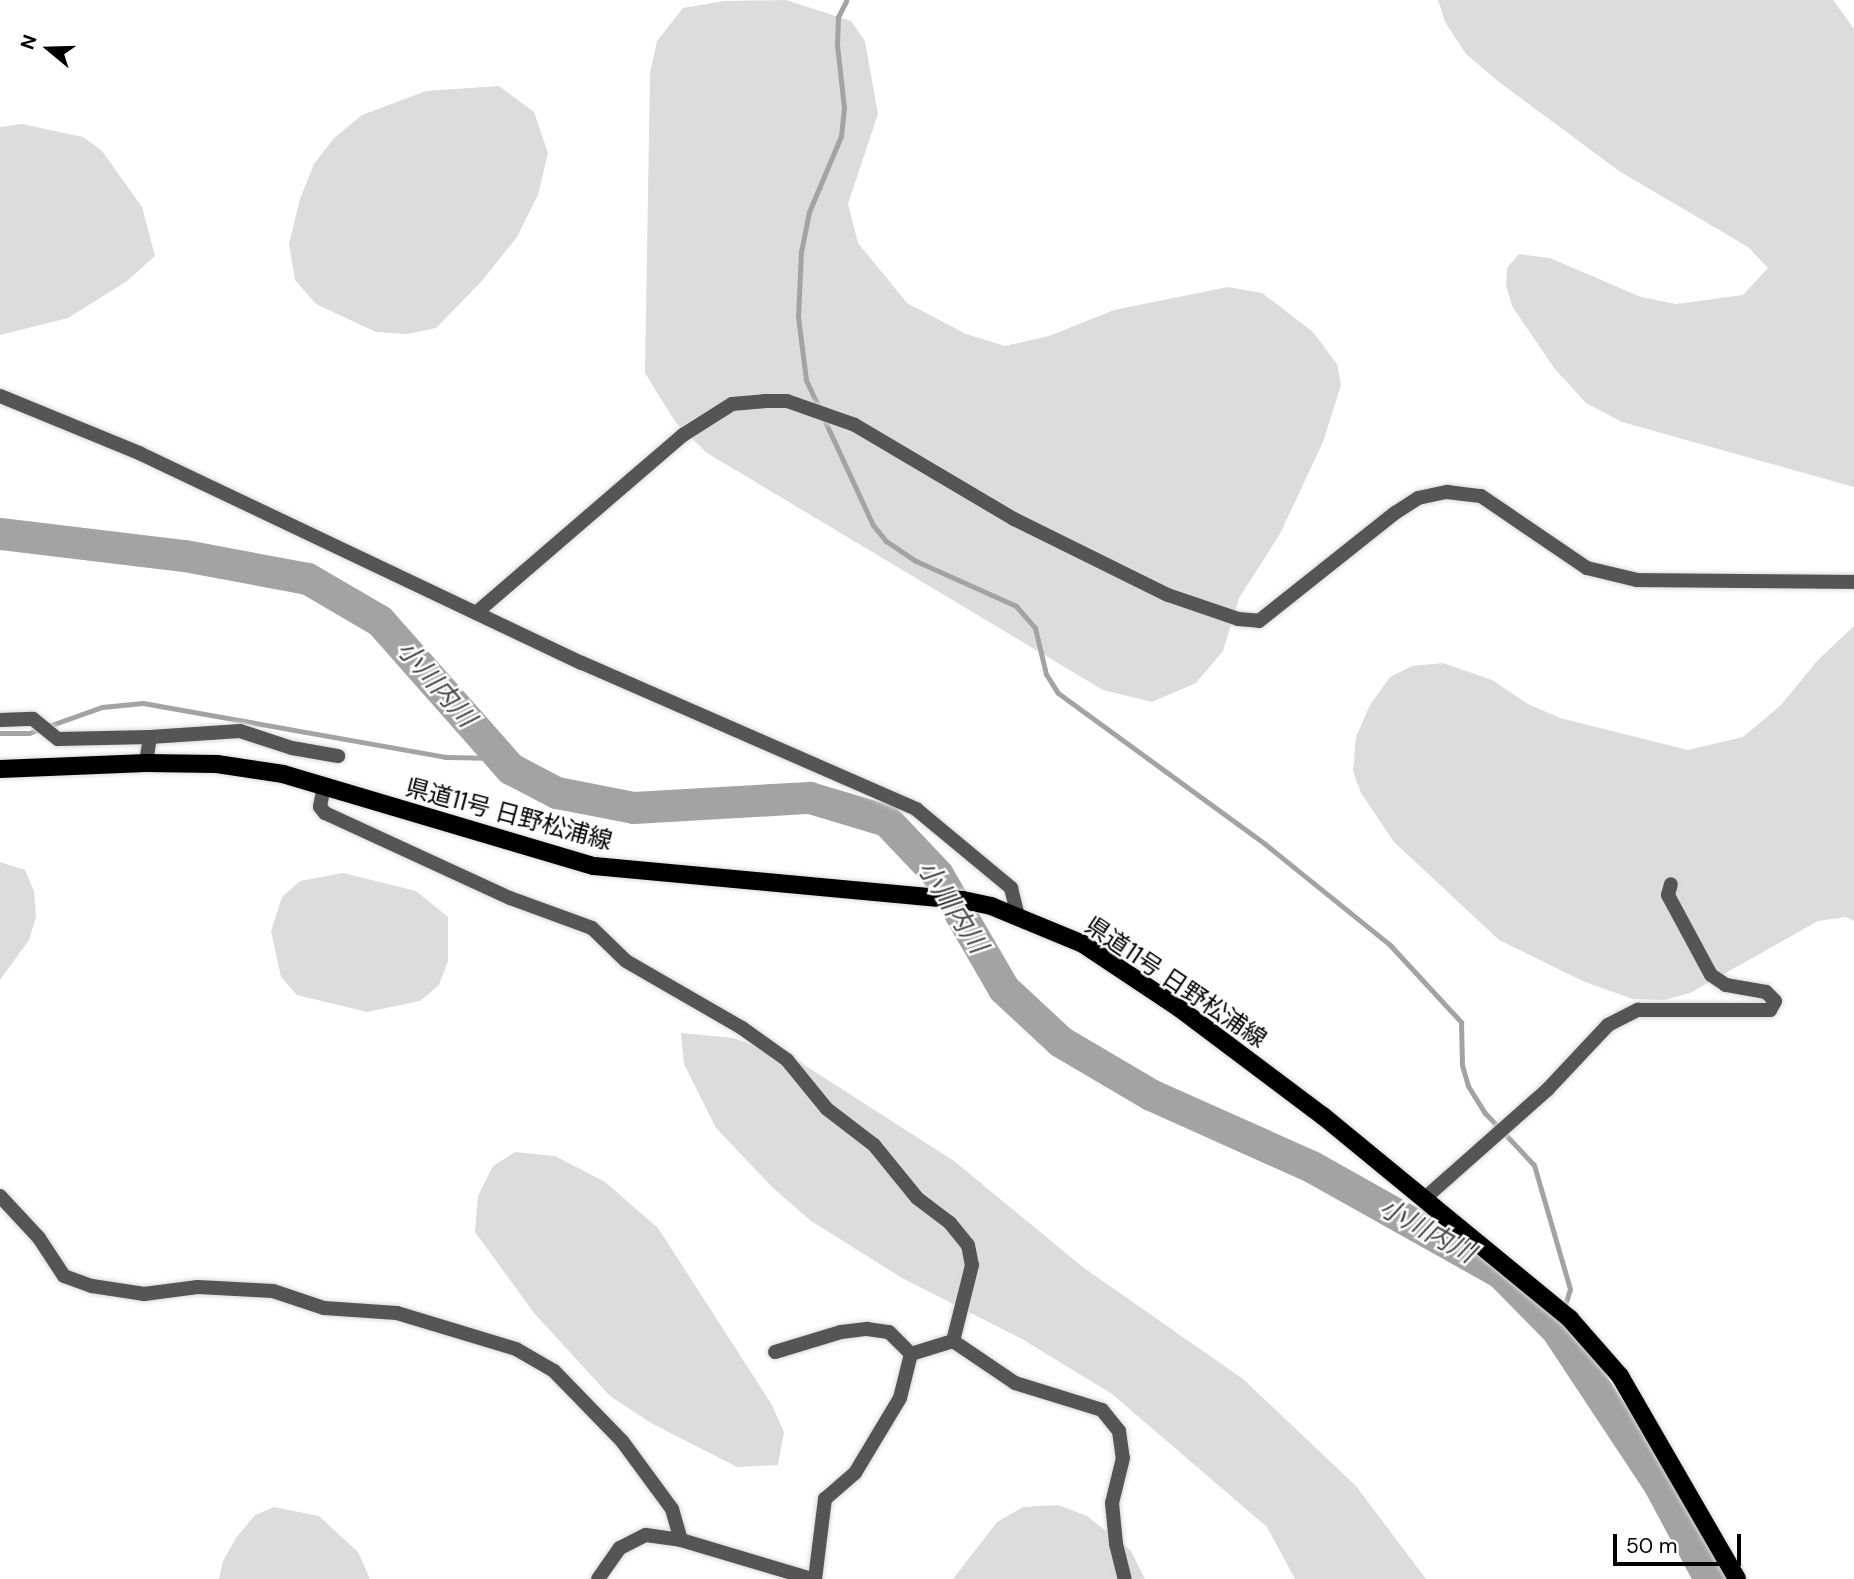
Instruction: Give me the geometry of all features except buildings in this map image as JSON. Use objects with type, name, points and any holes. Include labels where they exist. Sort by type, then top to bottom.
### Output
[{"type":"main road","name":"県道11号 日野松浦線","points":[[0,769],[146,763],[217,764],[283,774],[594,866],[924,894],[963,900],[1018,916],[1083,944],[1179,1008],[1426,1197],[1534,1285],[1620,1376],[1737,1579]]},
{"type":"street","points":[[0,396],[139,453],[476,613],[842,780],[916,809],[1011,888],[1018,916]]},
{"type":"street","points":[[476,613],[683,435],[732,404],[764,401],[787,401],[855,425],[1014,519],[1168,595],[1238,619],[1259,621],[1395,513],[1418,498],[1447,492],[1481,496],[1587,568],[1637,580],[1854,582]]},
{"type":"street","points":[[0,720],[33,719],[58,739],[240,731],[292,748],[338,756]]},
{"type":"street","points":[[146,763],[150,737]]},
{"type":"street","points":[[324,786],[320,807],[325,813],[510,898],[592,928],[626,961],[742,1028],[786,1060],[827,1109],[874,1145],[917,1198],[950,1223],[968,1245],[972,1265],[953,1341]]},
{"type":"street","points":[[1426,1197],[1547,1090],[1608,1026],[1638,1010],[1770,1010],[1774,1001],[1766,992],[1726,985],[1711,975],[1668,895],[1671,884]]},
{"type":"street","points":[[0,1196],[39,1238],[64,1276],[92,1286],[144,1294],[198,1287],[273,1291],[324,1307],[397,1312],[516,1349],[554,1371],[622,1441],[672,1509],[681,1540]]},
{"type":"street","points":[[775,1352],[841,1332],[867,1329],[888,1332],[911,1354]]},
{"type":"street","points":[[911,1354],[953,1341]]},
{"type":"street","points":[[953,1341],[1015,1383],[1102,1410],[1119,1432],[1123,1458],[1112,1503],[1115,1544],[1125,1579]]},
{"type":"street","points":[[598,1579],[620,1548],[646,1535],[681,1540],[813,1579],[825,1499],[855,1473],[894,1409],[911,1354]]},
{"type":"shaded area","points":[[786,0],[851,21],[865,41],[878,114],[848,204],[858,243],[907,303],[966,334],[1005,346],[1049,336],[1114,310],[1228,287],[1262,293],[1313,332],[1337,364],[1341,385],[1323,442],[1280,534],[1239,598],[1223,651],[1196,683],[1152,702],[1103,690],[707,453],[676,423],[645,373],[650,73],[657,41],[683,8],[724,1]]},
{"type":"shaded area","points":[[1438,0],[1833,0],[1854,29],[1854,487],[1622,422],[1586,403],[1554,368],[1512,306],[1506,285],[1507,268],[1519,254],[1550,258],[1641,297],[1676,304],[1743,295],[1768,268],[1748,247],[1619,171],[1499,82],[1466,54],[1445,22]]},
{"type":"shaded area","points":[[499,86],[534,112],[548,153],[538,195],[517,237],[481,282],[436,328],[408,334],[376,332],[316,304],[295,280],[289,244],[300,199],[314,164],[334,138],[362,115],[426,91]]},
{"type":"shaded area","points":[[22,124],[83,137],[102,151],[142,207],[155,256],[127,281],[68,318],[0,335],[0,127]]},
{"type":"shaded area","points":[[1854,626],[1854,921],[1846,917],[1818,921],[1690,993],[1665,1000],[1633,999],[1585,982],[1499,940],[1394,842],[1361,793],[1353,771],[1356,737],[1370,705],[1390,677],[1412,666],[1443,663],[1492,680],[1528,704],[1560,718],[1688,750],[1743,737],[1781,705],[1817,661]]},
{"type":"shaded area","points":[[0,862],[25,870],[34,891],[36,917],[29,940],[0,980]]},
{"type":"shaded area","points":[[343,873],[416,891],[448,917],[448,961],[439,985],[420,1001],[367,1012],[297,995],[281,977],[271,931],[282,897],[300,881]]},
{"type":"shaded area","points":[[681,1033],[733,1038],[795,1059],[954,1161],[1084,1268],[1243,1379],[1356,1486],[1426,1579],[1295,1579],[1267,1527],[1112,1394],[1022,1339],[902,1278],[811,1221],[773,1188],[716,1128],[684,1064]]},
{"type":"shaded area","points":[[515,1152],[555,1156],[605,1182],[658,1228],[772,1405],[784,1432],[778,1465],[737,1467],[651,1423],[610,1396],[534,1313],[475,1232],[478,1196],[493,1166]]},
{"type":"shaded area","points":[[1058,1505],[1087,1516],[1131,1551],[1145,1579],[953,1579],[997,1522],[1023,1507]]},
{"type":"shaded area","points":[[274,1507],[319,1516],[358,1552],[370,1579],[219,1579],[223,1561],[236,1538],[255,1515]]},
{"type":"waterway","points":[[819,408],[806,380],[798,317],[801,252],[809,212],[841,136],[844,108],[837,45],[838,17],[846,1]]},
{"type":"waterway","points":[[823,417],[873,525],[886,541],[916,561],[1016,606],[1035,628],[1046,674],[1058,693],[1265,844],[1390,945],[1461,1022],[1462,1065],[1468,1086],[1485,1113],[1534,1165],[1570,1289],[1557,1330]]},
{"type":"waterway","name":"小川内川","points":[[0,534],[185,556],[308,579],[380,621],[511,769],[557,793],[634,808],[810,798],[887,821],[938,875],[1004,989],[1061,1042],[1151,1095],[1312,1167],[1501,1273],[1557,1330],[1659,1484],[1710,1579]]},
{"type":"waterway","points":[[0,733],[29,733],[102,707],[143,703],[445,757],[501,758]]}]
